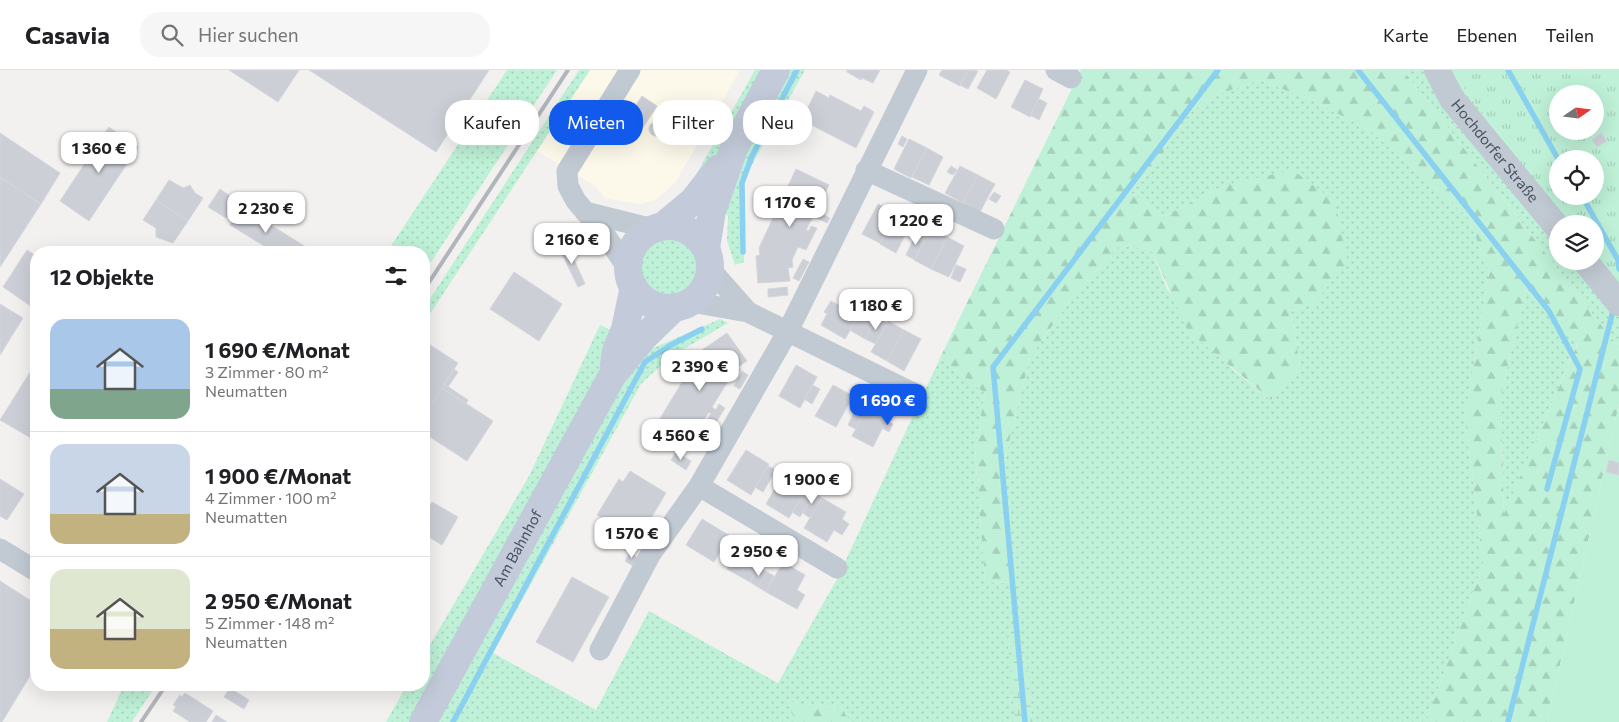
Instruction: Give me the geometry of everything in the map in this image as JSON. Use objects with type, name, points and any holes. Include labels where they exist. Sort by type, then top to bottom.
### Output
[{"type":"main road","name":"Am Bahnhof","points":[[612,376],[616,351],[625,329],[633,247],[643,235],[658,227],[693,202],[734,148],[776,70]]},
{"type":"main road","name":"Am Bahnhof","points":[[422,722],[612,376],[643,338],[707,284],[712,211],[734,148]]},
{"type":"main road","points":[[658,227],[676,226],[687,229],[697,236],[708,259]]},
{"type":"main road","points":[[631,278],[648,301],[662,307],[683,304]]},
{"type":"street","points":[[630,70],[567,171],[568,186],[576,201],[619,253],[631,278]]},
{"type":"street","points":[[600,650],[650,555],[699,486],[788,331],[917,70]]},
{"type":"street","name":"Hochdorfer Straße","points":[[1437,70],[1452,99],[1549,217]]},
{"type":"street","points":[[866,170],[994,228]]},
{"type":"street","points":[[585,212],[658,227]]},
{"type":"street","points":[[708,259],[748,312]]},
{"type":"street","points":[[1592,270],[1614,296]]},
{"type":"street","points":[[683,304],[748,312],[913,393]]},
{"type":"street","points":[[699,486],[837,568]]},
{"type":"street","points":[[0,549],[30,567]]},
{"type":"shaded area","points":[[590,70],[740,70],[723,100],[653,100],[653,145],[697,145],[675,183],[655,200],[639,204],[605,198],[595,186],[537,151],[549,133],[549,145],[643,145],[643,100],[570,100]]},
{"type":"green space","points":[[507,70],[557,70],[537,100],[487,100]]},
{"type":"green space","points":[[579,70],[590,70],[570,100],[559,100]]},
{"type":"green space","points":[[755,70],[765,70],[749,100],[743,100],[743,111],[733,129],[733,109]]},
{"type":"green space","points":[[787,70],[805,70],[788,100],[771,100]]},
{"type":"green space","points":[[1081,70],[1403,70],[1549,258],[1549,270],[1558,270],[1619,348],[1619,404],[1547,722],[1426,722],[1483,564],[1465,418],[1489,272],[1468,217],[1372,132],[1316,102],[1259,80],[1211,97],[1181,120],[1162,156],[1131,193],[1164,216],[1225,185],[1293,170],[1335,202],[1348,262],[1314,303],[1291,311],[1300,366],[1271,400],[1188,331],[1151,249],[1119,246],[1074,295],[1030,357],[999,482],[1010,583],[985,582],[975,449],[985,393],[940,358]],"holes":[[[1526,290],[1578,343],[1504,514],[1501,394]]]},
{"type":"green space","points":[[1403,70],[1450,70],[1549,199],[1549,205],[1553,205],[1561,215],[1549,215],[1549,258]]},
{"type":"green space","points":[[1450,70],[1619,70],[1619,289],[1604,270],[1604,215],[1561,215],[1553,205],[1604,205],[1604,150],[1549,150],[1549,199]]},
{"type":"green space","points":[[1259,80],[1316,102],[1372,132],[1468,217],[1489,272],[1465,418],[1483,564],[1426,722],[1032,722],[1027,666],[1008,635],[1015,722],[850,722],[842,708],[788,702],[796,722],[386,722],[404,691],[430,691],[430,645],[529,476],[600,325],[644,346],[653,348],[720,319],[728,323],[670,357],[641,384],[493,653],[596,710],[649,611],[778,683],[837,579],[940,358],[985,393],[975,449],[985,582],[1010,583],[999,482],[1030,357],[1074,295],[1119,246],[1151,249],[1167,289],[1232,369],[1271,400],[1300,366],[1291,311],[1314,303],[1225,185],[1164,216],[1131,193],[1162,156],[1181,120],[1211,97]]},
{"type":"green space","points":[[549,116],[549,132],[430,314],[430,299],[530,145],[539,145],[539,131]]},
{"type":"green space","points":[[458,145],[508,145],[430,264],[430,246],[391,246]]},
{"type":"green space","points":[[713,145],[724,145],[718,157],[688,189]]},
{"type":"green space","points":[[746,145],[763,145],[744,179],[744,262],[735,265],[727,241],[728,216],[720,209]]},
{"type":"green space","points":[[670,236],[688,242],[696,250],[702,268],[696,286],[688,294],[670,300],[652,294],[644,286],[638,268],[644,250],[652,242]]},
{"type":"green space","points":[[1558,270],[1603,270],[1619,289],[1619,348]]},
{"type":"green space","points":[[1526,290],[1578,342],[1504,515],[1501,394]]},
{"type":"green space","points":[[1619,404],[1619,722],[1547,722]]},
{"type":"green space","points":[[1007,633],[1027,666],[1032,722],[1015,722]]},
{"type":"green space","points":[[121,691],[152,691],[132,722],[107,722]]},
{"type":"green space","points":[[787,702],[842,708],[850,722],[796,722]]},
{"type":"building","points":[[229,70],[299,70],[278,102]]},
{"type":"building","points":[[309,70],[489,70],[470,100],[445,100],[445,138],[436,152]]},
{"type":"building","points":[[847,70],[880,70],[873,83],[862,78],[861,80],[847,72]]},
{"type":"building","points":[[942,70],[968,70],[960,86],[939,75]]},
{"type":"building","points":[[968,70],[978,71],[968,89],[960,85]]},
{"type":"building","points":[[987,70],[1006,70],[1010,72],[996,99],[977,88]]},
{"type":"building","points":[[1025,80],[1043,89],[1030,117],[1011,107]]},
{"type":"building","points":[[816,91],[829,98],[830,95],[861,111],[864,106],[874,112],[856,148],[812,125],[812,100]]},
{"type":"building","points":[[642,96],[653,103],[653,112],[643,127],[643,100],[639,100]]},
{"type":"building","points":[[1039,99],[1047,103],[1039,120],[1030,115]]},
{"type":"building","points":[[653,122],[653,136],[649,132]]},
{"type":"building","points":[[109,127],[138,147],[89,221],[60,201]]},
{"type":"building","points":[[0,133],[60,173],[41,204],[0,177]]},
{"type":"building","points":[[902,136],[907,139],[903,147],[898,144]]},
{"type":"building","points":[[1604,137],[1607,141],[1597,147],[1592,140],[1604,140]]},
{"type":"building","points":[[909,139],[927,148],[911,178],[894,169]]},
{"type":"building","points":[[927,148],[943,157],[929,185],[912,177]]},
{"type":"building","points":[[951,166],[957,170],[953,175],[947,172]]},
{"type":"building","points":[[960,166],[978,175],[963,203],[945,193]]},
{"type":"building","points":[[796,169],[829,185],[806,230],[809,231],[811,226],[817,228],[806,250],[798,247],[792,260],[793,267],[788,268],[790,281],[758,283],[756,256],[760,255],[759,248]]},
{"type":"building","points":[[978,175],[995,184],[980,212],[963,203]]},
{"type":"building","points":[[0,177],[41,204],[0,267]]},
{"type":"building","points":[[169,180],[183,188],[190,185],[195,193],[203,198],[188,221],[156,200]]},
{"type":"building","points":[[220,189],[237,201],[226,218],[208,207]]},
{"type":"building","points":[[994,192],[1001,196],[996,203],[989,199]]},
{"type":"building","points":[[156,200],[188,221],[173,243],[156,237],[156,228],[143,220]]},
{"type":"building","points":[[878,204],[896,213],[880,243],[862,234]]},
{"type":"building","points":[[242,207],[304,246],[264,246],[230,225]]},
{"type":"building","points":[[818,212],[830,218],[827,223],[815,217]]},
{"type":"building","points":[[896,213],[912,221],[896,253],[880,244]]},
{"type":"building","points":[[930,229],[947,237],[931,269],[914,260]]},
{"type":"building","points":[[917,232],[926,236],[915,260],[906,255]]},
{"type":"building","points":[[947,237],[964,246],[949,277],[931,269]]},
{"type":"building","points":[[567,244],[585,284],[578,287],[559,248]]},
{"type":"building","points":[[27,250],[30,252],[30,306],[3,287]]},
{"type":"building","points":[[803,259],[809,262],[799,281],[793,278]]},
{"type":"building","points":[[956,265],[966,269],[960,282],[951,278]]},
{"type":"building","points":[[514,272],[562,304],[539,341],[490,309]]},
{"type":"building","points":[[787,287],[788,295],[768,297],[768,289]]},
{"type":"building","points":[[831,301],[842,307],[845,303],[861,312],[845,339],[821,325],[827,314],[824,312]]},
{"type":"building","points":[[0,304],[23,318],[0,355]]},
{"type":"building","points":[[870,311],[877,316],[865,339],[850,330],[859,314],[866,318]]},
{"type":"building","points":[[877,317],[887,323],[876,344],[865,339]]},
{"type":"building","points":[[888,321],[904,330],[887,361],[871,352]]},
{"type":"building","points":[[904,330],[921,339],[904,371],[887,361]]},
{"type":"building","points":[[727,333],[747,361],[738,367],[740,371],[730,378],[712,407],[716,410],[719,404],[725,408],[713,427],[706,422],[711,413],[709,412],[688,445],[685,442],[681,449],[652,432],[693,364],[689,359]]},
{"type":"building","points":[[430,345],[458,363],[430,407]]},
{"type":"building","points":[[796,365],[817,377],[800,408],[779,396]]},
{"type":"building","points":[[454,369],[458,372],[448,387],[444,384]]},
{"type":"building","points":[[742,371],[748,375],[740,389],[734,386]]},
{"type":"building","points":[[30,372],[30,438],[0,420]]},
{"type":"building","points":[[444,384],[468,400],[466,404],[442,388]]},
{"type":"building","points":[[812,385],[820,389],[812,404],[804,399]]},
{"type":"building","points":[[833,385],[853,396],[836,427],[815,416]]},
{"type":"building","points":[[442,388],[493,421],[467,461],[430,437],[430,407]]},
{"type":"building","points":[[868,405],[889,415],[873,447],[852,436]]},
{"type":"building","points":[[856,408],[864,413],[856,429],[848,425]]},
{"type":"building","points":[[886,421],[893,424],[889,432],[882,428]]},
{"type":"building","points":[[746,450],[769,464],[751,495],[727,480]]},
{"type":"building","points":[[676,452],[691,461],[686,470],[671,460]]},
{"type":"building","points":[[1609,460],[1619,463],[1619,475],[1606,472]]},
{"type":"building","points":[[768,466],[776,470],[763,492],[755,487]]},
{"type":"building","points":[[630,471],[666,493],[638,540],[597,515],[619,479],[623,482]]},
{"type":"building","points":[[784,473],[807,488],[789,518],[766,504]]},
{"type":"building","points":[[0,479],[24,494],[7,520],[0,516]]},
{"type":"building","points":[[806,490],[814,495],[800,517],[792,512]]},
{"type":"building","points":[[815,493],[822,498],[810,518],[803,513]]},
{"type":"building","points":[[822,498],[846,512],[842,519],[849,524],[842,535],[834,530],[827,542],[804,528]]},
{"type":"building","points":[[432,502],[458,517],[442,545],[430,538],[430,506]]},
{"type":"building","points":[[702,519],[730,536],[714,562],[686,545]]},
{"type":"building","points":[[744,538],[767,552],[750,582],[727,569]]},
{"type":"building","points":[[630,553],[638,558],[633,566],[625,561]]},
{"type":"building","points":[[783,562],[805,575],[797,590],[805,595],[797,609],[766,592]]},
{"type":"building","points":[[759,567],[767,572],[758,587],[750,582]]},
{"type":"building","points":[[767,572],[774,576],[766,592],[758,587]]},
{"type":"building","points":[[572,577],[609,597],[573,662],[536,642]]},
{"type":"building","points":[[0,581],[30,600],[30,676],[2,722],[0,722]]},
{"type":"building","points":[[228,691],[235,691],[249,700],[244,709],[224,697]]},
{"type":"building","points":[[185,693],[213,711],[206,722],[190,722],[173,711],[176,707],[173,705],[180,695],[182,697]]},
{"type":"building","points":[[216,715],[227,722],[212,722]]},
{"type":"waterway","points":[[743,252],[742,183],[752,156],[797,70]]},
{"type":"waterway","points":[[1025,722],[993,367],[1218,70]]},
{"type":"waterway","points":[[1358,70],[1549,311],[1580,369],[1547,489]]},
{"type":"waterway","points":[[1508,70],[1553,150]]},
{"type":"waterway","points":[[1587,205],[1618,260],[1619,269]]},
{"type":"waterway","points":[[1508,722],[1614,307]]},
{"type":"waterway","points":[[453,722],[645,362],[669,346],[702,329]]},
{"type":"railway","points":[[430,281],[568,70]]},
{"type":"railway","points":[[141,722],[162,691]]}]
